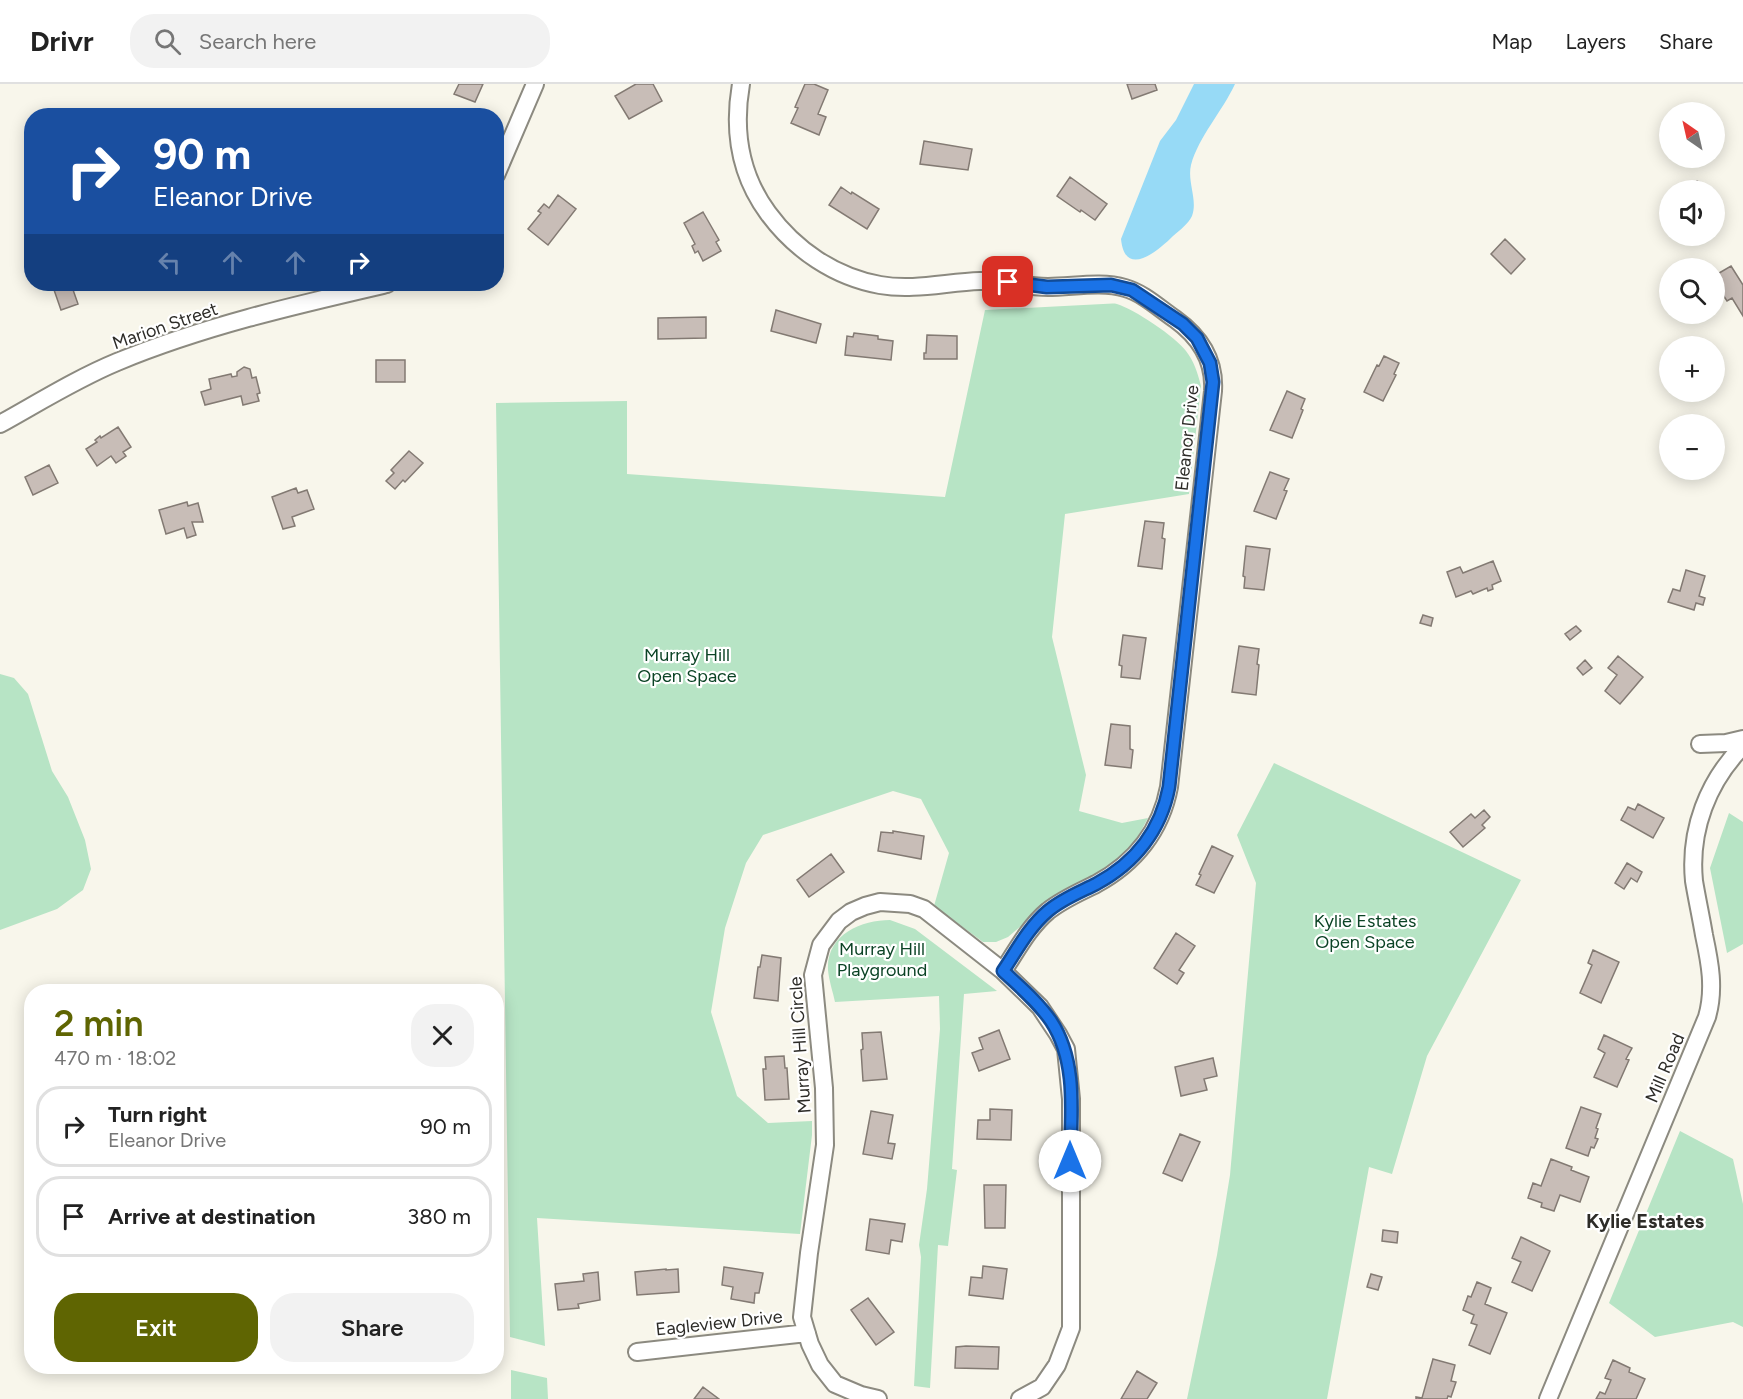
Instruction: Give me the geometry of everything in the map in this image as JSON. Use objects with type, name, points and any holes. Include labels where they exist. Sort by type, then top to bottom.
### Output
[{"type":"street","points":[[504,156],[535,84]]},
{"type":"street","name":"Eleanor Drive","points":[[741,84],[738,102],[739,140],[747,174],[754,190],[774,221],[814,258],[847,275],[882,285],[909,287],[981,281],[1047,287],[1103,285],[1125,288],[1144,297],[1190,330],[1202,345],[1210,363],[1213,382],[1211,403],[1169,787],[1164,811],[1153,833],[1139,851],[1111,875],[1069,897],[1045,914],[1029,932],[1003,971]]},
{"type":"street","name":"Marion Street","points":[[0,424],[90,375],[137,354],[253,316],[358,291]]},
{"type":"street","points":[[1700,744],[1726,743],[1743,739]]},
{"type":"street","name":"Mill Road","points":[[1548,1399],[1707,1017],[1712,998],[1712,979],[1694,880],[1696,836],[1705,803],[1712,788],[1730,759],[1743,746]]},
{"type":"street","name":"Murray Hill Circle","points":[[878,1399],[861,1395],[835,1384],[820,1365],[802,1317],[825,1145],[824,1088],[813,975],[821,945],[839,921],[851,912],[872,904],[895,902],[924,909],[1003,971],[1040,1007],[1066,1049],[1071,1099],[1071,1328],[1057,1365],[1042,1388],[1020,1399]]},
{"type":"street","name":"Eagleview Drive","points":[[637,1352],[807,1333]]},
{"type":"green space","name":"Murray Hill Open Space","points":[[1115,304],[1144,317],[1181,345],[1191,359],[1201,386],[1189,494],[1065,514],[1052,637],[1086,775],[1079,811],[1122,823],[1148,818],[1135,842],[1118,861],[1029,919],[1008,937],[996,942],[983,942],[934,906],[949,853],[921,799],[893,791],[763,835],[746,863],[725,928],[711,1012],[737,1096],[768,1123],[812,1121],[800,1234],[537,1218],[545,1346],[510,1337],[496,403],[627,401],[627,474],[945,497],[985,310]]},
{"type":"green space","points":[[0,674],[14,678],[28,694],[52,771],[68,797],[85,840],[91,869],[83,890],[57,909],[0,930]]},
{"type":"green space","name":"Kylie Estates Open Space","points":[[1274,763],[1521,880],[1427,1056],[1392,1174],[1369,1167],[1327,1399],[1187,1399],[1217,1255],[1230,1175],[1256,883],[1237,835]]},
{"type":"green space","points":[[1729,813],[1743,822],[1743,944],[1727,953],[1710,868]]},
{"type":"green space","name":"Murray Hill Playground","points":[[890,920],[915,929],[997,991],[964,994],[952,1169],[957,1170],[948,1246],[938,1245],[930,1388],[914,1386],[921,1257],[919,1245],[927,1189],[940,1029],[939,996],[835,1002],[828,970],[833,947],[847,932],[868,923]]},
{"type":"green space","points":[[1680,1131],[1733,1159],[1743,1204],[1743,1327],[1733,1322],[1655,1337],[1609,1303]]},
{"type":"green space","points":[[511,1370],[547,1378],[548,1399],[511,1399]]},
{"type":"water","points":[[1194,84],[1235,84],[1199,144],[1191,165],[1190,178],[1194,204],[1192,216],[1184,227],[1151,254],[1135,260],[1129,258],[1124,251],[1121,239],[1160,141],[1176,120]]},
{"type":"building","points":[[459,84],[483,84],[475,102],[454,94]]},
{"type":"building","points":[[636,84],[653,84],[662,101],[629,119],[615,96]]},
{"type":"building","points":[[805,84],[814,84],[828,90],[818,114],[826,117],[819,135],[791,123]]},
{"type":"building","points":[[1127,84],[1155,84],[1157,90],[1132,99]]},
{"type":"building","points":[[924,141],[972,149],[968,170],[920,164]]},
{"type":"building","points":[[1070,177],[1107,204],[1095,220],[1057,196]]},
{"type":"building","points":[[841,187],[879,209],[867,229],[829,205]]},
{"type":"building","points":[[558,195],[576,209],[548,245],[528,229],[541,213],[538,211],[544,204],[549,208]]},
{"type":"building","points":[[703,212],[719,240],[716,242],[721,251],[703,261],[698,251],[695,253],[692,246],[695,244],[684,223]]},
{"type":"building","points":[[1505,239],[1525,259],[1511,274],[1491,254]]},
{"type":"building","points":[[1731,266],[1743,285],[1743,316],[1732,298],[1727,301],[1725,298],[1725,270]]},
{"type":"building","points":[[54,291],[73,291],[78,304],[61,310]]},
{"type":"building","points":[[776,310],[821,324],[816,343],[771,331]]},
{"type":"building","points":[[706,317],[706,338],[658,339],[658,318]]},
{"type":"building","points":[[854,333],[878,336],[878,339],[893,341],[891,360],[845,355],[847,336],[853,337]]},
{"type":"building","points":[[927,335],[957,336],[957,359],[924,359]]},
{"type":"building","points":[[1384,356],[1399,363],[1394,374],[1396,375],[1383,401],[1364,392]]},
{"type":"building","points":[[376,360],[405,360],[405,382],[376,382]]},
{"type":"building","points":[[244,367],[250,369],[252,378],[256,377],[260,393],[257,394],[259,401],[243,405],[241,396],[205,405],[201,392],[211,389],[209,379],[231,374],[232,377],[237,376],[237,372]]},
{"type":"building","points":[[1287,391],[1305,399],[1292,438],[1270,430]]},
{"type":"building","points":[[118,427],[131,447],[123,452],[126,456],[116,463],[111,456],[97,466],[86,449],[97,442],[95,440],[100,436],[101,438]]},
{"type":"building","points":[[409,451],[423,463],[395,489],[386,481],[394,473],[391,470]]},
{"type":"building","points":[[49,465],[58,483],[33,495],[25,477]]},
{"type":"building","points":[[1270,472],[1289,479],[1284,490],[1287,491],[1276,519],[1254,511]]},
{"type":"building","points":[[296,488],[298,493],[307,490],[314,509],[292,517],[295,526],[283,529],[272,497]]},
{"type":"building","points":[[187,502],[188,506],[198,503],[203,522],[192,522],[196,535],[187,538],[184,528],[166,534],[159,510]]},
{"type":"building","points":[[1145,521],[1164,523],[1162,569],[1138,566]]},
{"type":"building","points":[[1246,546],[1270,549],[1264,590],[1244,588]]},
{"type":"building","points":[[1493,561],[1501,581],[1492,585],[1493,589],[1488,591],[1487,588],[1473,594],[1471,591],[1456,597],[1447,572],[1460,567],[1463,573]]},
{"type":"building","points":[[1686,570],[1705,576],[1699,596],[1705,598],[1703,605],[1696,603],[1694,610],[1668,602],[1673,589],[1680,591]]},
{"type":"building","points":[[1423,615],[1433,618],[1431,626],[1420,623]]},
{"type":"building","points":[[1576,626],[1581,631],[1570,640],[1565,634]]},
{"type":"building","points":[[1123,635],[1146,638],[1140,679],[1121,677],[1122,666],[1119,665]]},
{"type":"building","points":[[1239,646],[1259,649],[1256,695],[1232,692]]},
{"type":"building","points":[[1618,656],[1643,677],[1620,704],[1605,691],[1617,675],[1608,668]]},
{"type":"building","points":[[1585,660],[1592,668],[1583,675],[1577,668]]},
{"type":"building","points":[[1111,724],[1130,726],[1130,749],[1133,750],[1131,768],[1105,765]]},
{"type":"building","points":[[1638,804],[1664,818],[1653,838],[1621,820],[1628,807],[1635,810]]},
{"type":"building","points":[[1484,810],[1490,817],[1482,825],[1485,828],[1463,847],[1450,832],[1471,814],[1475,818]]},
{"type":"building","points":[[893,831],[924,836],[921,859],[878,851],[881,832],[893,833]]},
{"type":"building","points":[[1212,846],[1233,856],[1214,893],[1196,885]]},
{"type":"building","points":[[831,854],[844,872],[809,897],[797,880]]},
{"type":"building","points":[[1627,863],[1642,872],[1637,882],[1631,878],[1624,889],[1615,883]]},
{"type":"building","points":[[1176,933],[1195,946],[1179,970],[1184,973],[1177,984],[1154,968]]},
{"type":"building","points":[[1593,950],[1619,962],[1601,1003],[1580,993],[1592,965],[1588,963]]},
{"type":"building","points":[[762,955],[781,958],[778,1001],[754,998]]},
{"type":"building","points":[[999,1030],[1010,1059],[979,1071],[972,1053],[983,1049],[979,1038]]},
{"type":"building","points":[[881,1032],[887,1079],[863,1081],[862,1033]]},
{"type":"building","points":[[1604,1035],[1632,1048],[1617,1087],[1594,1077],[1605,1053],[1598,1049]]},
{"type":"building","points":[[784,1056],[789,1099],[765,1100],[763,1069],[766,1069],[765,1057]]},
{"type":"building","points":[[1213,1058],[1217,1076],[1204,1079],[1207,1090],[1181,1096],[1175,1067]]},
{"type":"building","points":[[1581,1107],[1601,1114],[1596,1128],[1598,1129],[1595,1138],[1598,1139],[1594,1148],[1591,1147],[1588,1156],[1566,1148]]},
{"type":"building","points":[[990,1109],[1012,1110],[1011,1140],[977,1139],[978,1120],[990,1120]]},
{"type":"building","points":[[871,1111],[893,1115],[888,1143],[895,1144],[892,1159],[863,1154]]},
{"type":"building","points":[[1180,1134],[1200,1142],[1182,1181],[1163,1173]]},
{"type":"building","points":[[1551,1159],[1589,1177],[1580,1202],[1560,1195],[1554,1211],[1541,1207],[1542,1203],[1528,1198],[1533,1183],[1541,1186]]},
{"type":"building","points":[[984,1185],[1006,1185],[1005,1228],[985,1228]]},
{"type":"building","points":[[870,1219],[905,1224],[902,1242],[891,1240],[889,1254],[866,1250]]},
{"type":"building","points":[[1383,1230],[1398,1232],[1397,1243],[1382,1241]]},
{"type":"building","points":[[1521,1237],[1550,1251],[1532,1291],[1512,1282],[1521,1262],[1512,1258]]},
{"type":"building","points":[[983,1266],[1007,1269],[1003,1299],[969,1295],[971,1277],[982,1278]]},
{"type":"building","points":[[724,1267],[763,1273],[759,1293],[755,1293],[754,1303],[731,1299],[733,1287],[722,1285]]},
{"type":"building","points":[[678,1269],[679,1292],[637,1295],[635,1272]]},
{"type":"building","points":[[598,1272],[600,1300],[578,1304],[579,1308],[558,1310],[555,1284],[584,1281],[583,1274]]},
{"type":"building","points":[[1371,1274],[1382,1277],[1378,1290],[1367,1287]]},
{"type":"building","points":[[1477,1282],[1491,1288],[1485,1304],[1507,1313],[1490,1354],[1469,1345],[1477,1325],[1471,1323],[1474,1315],[1463,1310]]},
{"type":"building","points":[[868,1298],[894,1332],[876,1345],[851,1310]]},
{"type":"building","points":[[956,1347],[999,1347],[998,1369],[955,1368]]},
{"type":"building","points":[[1433,1359],[1455,1365],[1451,1381],[1456,1382],[1451,1397],[1416,1399],[1416,1397],[1422,1398]]},
{"type":"building","points":[[1613,1360],[1630,1368],[1629,1372],[1645,1379],[1636,1399],[1596,1399],[1600,1392],[1605,1394],[1611,1380],[1605,1378]]},
{"type":"building","points":[[1137,1371],[1157,1383],[1147,1399],[1121,1399]]},
{"type":"building","points":[[703,1387],[719,1399],[694,1399]]},
{"type":"district","name":"Kylie Estates","points":[[1645,1221]]},
{"type":"route","points":[[1008,282],[1047,287],[1111,285],[1132,290],[1190,330],[1207,354],[1213,382],[1169,787],[1164,811],[1153,833],[1130,860],[1111,875],[1069,897],[1045,914],[1029,932],[1003,971],[1040,1007],[1066,1049],[1071,1099],[1070,1161]]}]
